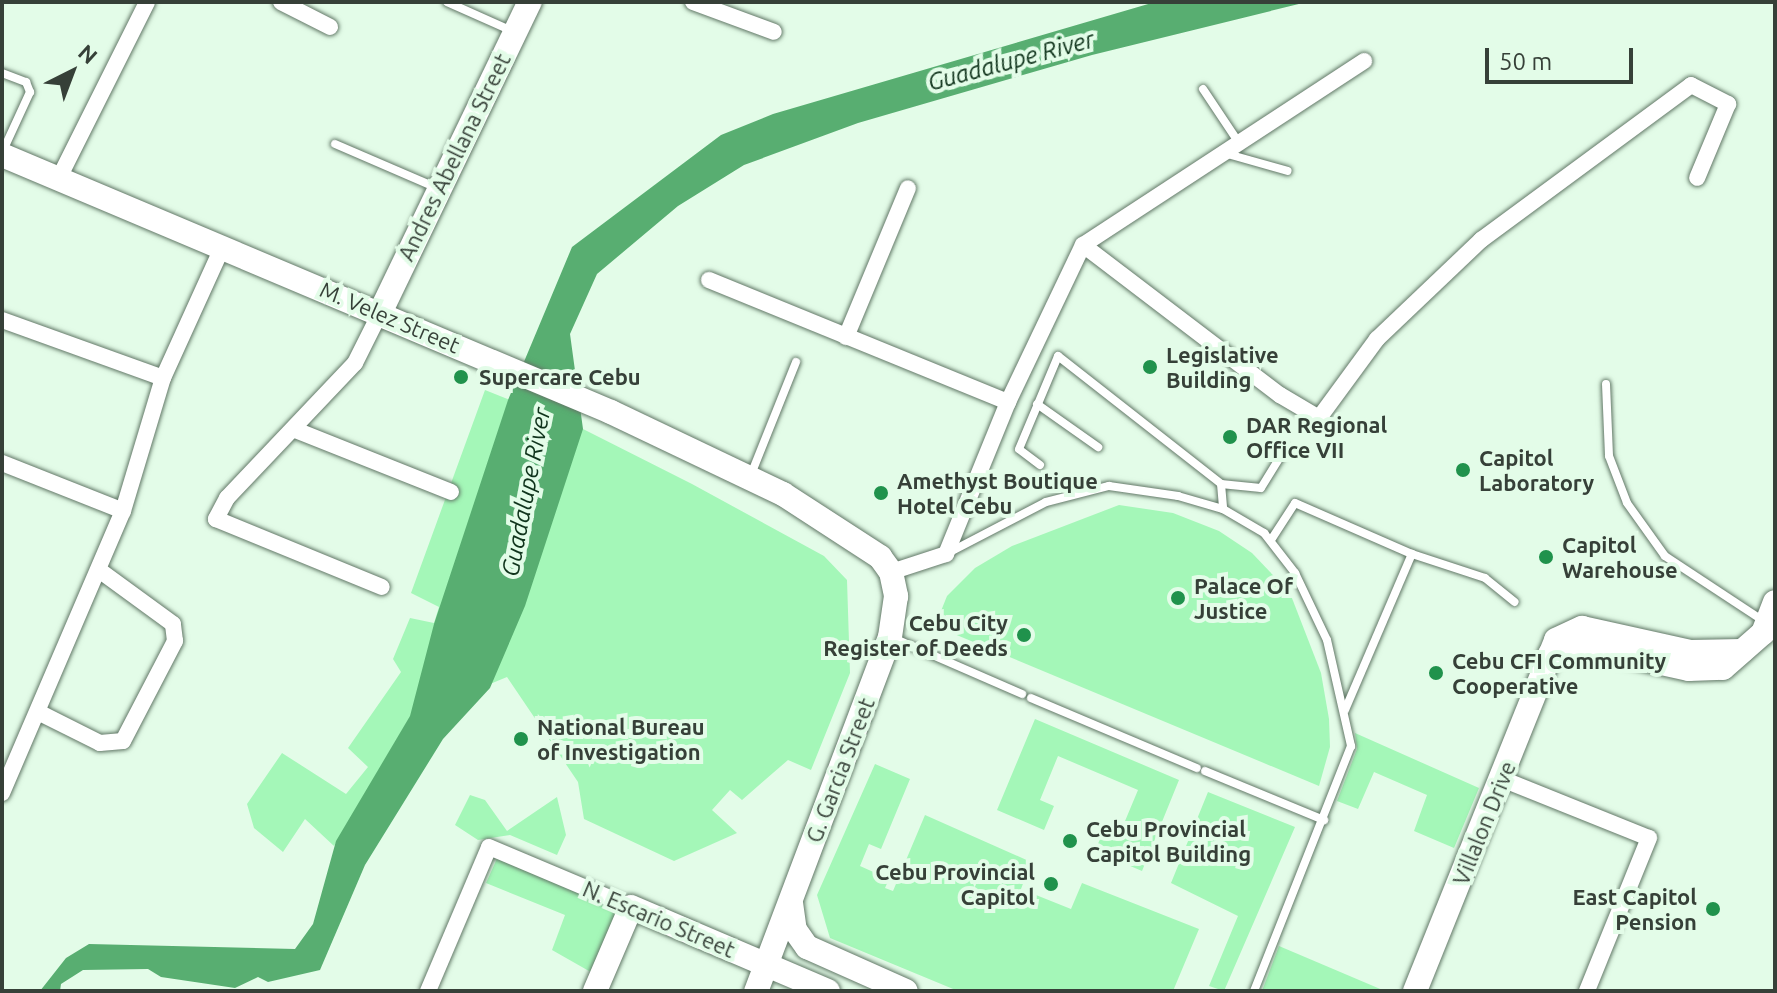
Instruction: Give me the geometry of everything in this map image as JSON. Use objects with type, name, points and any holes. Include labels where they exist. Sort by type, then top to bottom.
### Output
[{"type":"main road","name":"Andres Abellana Street","points":[[380,313],[530,2]]},
{"type":"main road","name":"M. Velez Street","points":[[2,154],[221,250],[380,313],[611,412],[750,478],[863,543],[891,572]]},
{"type":"main road","name":"G. Garcia Street","points":[[756,991],[890,637],[896,615],[891,572]]},
{"type":"main road","name":"Villalon Drive","points":[[1415,991],[1550,654],[1598,649],[1651,663],[1710,670],[1732,662],[1771,612]]},
{"type":"main road","points":[[791,901],[795,930],[807,947],[906,991]]},
{"type":"main road","points":[[595,991],[631,907]]},
{"type":"main road","name":"N. Escario Street","points":[[631,907],[828,991]]},
{"type":"street","points":[[59,178],[147,2]]},
{"type":"street","points":[[281,2],[330,27]]},
{"type":"street","points":[[693,2],[774,32]]},
{"type":"street","points":[[891,572],[946,554],[1008,402],[1083,245],[1237,140],[1364,61]]},
{"type":"street","points":[[1083,245],[1280,395],[1319,418],[1377,339],[1481,240],[1691,85],[1728,104],[1697,178]]},
{"type":"street","points":[[846,337],[908,188]]},
{"type":"street","points":[[2,793],[123,511],[163,378],[221,250]]},
{"type":"street","points":[[709,280],[1008,402]]},
{"type":"street","points":[[380,313],[355,363],[227,498],[216,519],[382,587]]},
{"type":"street","points":[[2,320],[163,378]]},
{"type":"street","points":[[293,429],[451,492]]},
{"type":"street","points":[[2,463],[123,511]]},
{"type":"street","points":[[38,712],[100,743],[123,741],[175,641],[173,624],[99,570]]},
{"type":"street","points":[[1502,779],[1649,838],[1587,991]]},
{"type":"street","name":"N. Escario Street","points":[[428,991],[489,847],[631,907]]},
{"type":"lane","points":[[447,2],[515,32]]},
{"type":"lane","points":[[2,73],[26,82],[30,92],[2,154]]},
{"type":"lane","points":[[1203,89],[1237,140]]},
{"type":"lane","points":[[335,144],[438,189]]},
{"type":"lane","points":[[1220,152],[1288,171]]},
{"type":"lane","points":[[1040,465],[1019,449],[1058,356],[1221,484],[1261,488],[1285,449]]},
{"type":"lane","points":[[750,478],[796,362]]},
{"type":"lane","points":[[1606,384],[1609,456],[1627,503],[1665,556],[1771,612]]},
{"type":"lane","points":[[1037,404],[1098,447]]},
{"type":"lane","points":[[1221,484],[1223,509]]},
{"type":"lane","points":[[946,554],[1046,502],[1109,486],[1178,496],[1223,509],[1271,540],[1309,594],[1344,711],[1351,746],[1254,991]]},
{"type":"lane","points":[[1271,540],[1295,503],[1412,554],[1485,578],[1515,602]]},
{"type":"lane","points":[[1344,711],[1412,554]]},
{"type":"lane","points":[[890,637],[1324,820]]},
{"type":"shaded area","points":[[485,390],[583,429],[692,484],[824,556],[847,580],[850,673],[811,770],[788,760],[742,800],[730,790],[712,810],[737,833],[674,861],[584,819],[578,782],[507,677],[410,717],[334,846],[305,819],[283,852],[254,828],[247,804],[282,753],[346,794],[368,767],[348,748],[401,672],[393,659],[410,618],[434,623],[439,607],[411,593]]},
{"type":"shaded area","points":[[1119,505],[1173,513],[1219,531],[1252,553],[1290,593],[1321,673],[1329,719],[1330,747],[1319,786],[935,626],[947,596],[975,568],[1012,546]]},
{"type":"shaded area","points":[[1035,719],[1179,780],[1142,871],[1095,851],[1105,827],[1120,833],[1138,790],[1058,756],[1040,800],[1054,806],[1044,830],[997,810]]},
{"type":"shaded area","points":[[1355,733],[1479,788],[1454,848],[1414,831],[1427,795],[1374,772],[1358,809],[1337,801],[1357,749]]},
{"type":"shaded area","points":[[875,764],[910,779],[881,849],[869,844],[860,866],[889,879],[885,888],[893,891],[925,815],[1031,862],[1021,889],[1071,909],[1082,883],[1199,929],[1173,991],[958,991],[830,938],[817,895]]},
{"type":"shaded area","points":[[1208,792],[1295,827],[1224,991],[1209,986],[1238,916],[1171,883]]},
{"type":"shaded area","points":[[470,795],[485,800],[507,831],[557,797],[566,835],[557,855],[510,835],[478,840],[455,825]]},
{"type":"shaded area","points":[[499,854],[621,912],[596,975],[552,950],[565,915],[486,883]]},
{"type":"shaded area","points":[[1279,946],[1385,991],[1262,991]]},
{"type":"water","name":"Guadalupe River","points":[[1155,2],[1307,2],[1092,55],[858,123],[744,165],[678,206],[597,274],[570,334],[583,429],[525,606],[490,688],[443,739],[365,865],[320,970],[268,982],[258,977],[235,988],[161,977],[148,969],[83,970],[61,984],[60,991],[40,991],[66,958],[89,944],[295,949],[313,924],[336,841],[410,716],[434,624],[508,400],[572,247],[721,135],[773,114]]},
{"type":"place","name":"Legislative Building","points":[[1150,367]]},
{"type":"place","name":"Supercare Cebu","points":[[461,377]]},
{"type":"place","name":"DAR Regional Office VII","points":[[1230,437]]},
{"type":"place","name":"Capitol Laboratory","points":[[1463,470]]},
{"type":"place","name":"Amethyst Boutique Hotel Cebu","points":[[881,493]]},
{"type":"place","name":"Capitol Warehouse","points":[[1546,557]]},
{"type":"place","name":"Palace Of Justice","points":[[1178,598]]},
{"type":"place","name":"Cebu City Register of Deeds","points":[[1024,635]]},
{"type":"place","name":"Cebu CFI Community Cooperative","points":[[1436,673]]},
{"type":"place","name":"National Bureau of Investigation","points":[[521,739]]},
{"type":"place","name":"Cebu Provincial Capitol Building","points":[[1070,841]]},
{"type":"place","name":"Cebu Provincial Capitol","points":[[1051,884]]},
{"type":"place","name":"East Capitol Pension","points":[[1713,909]]}]
